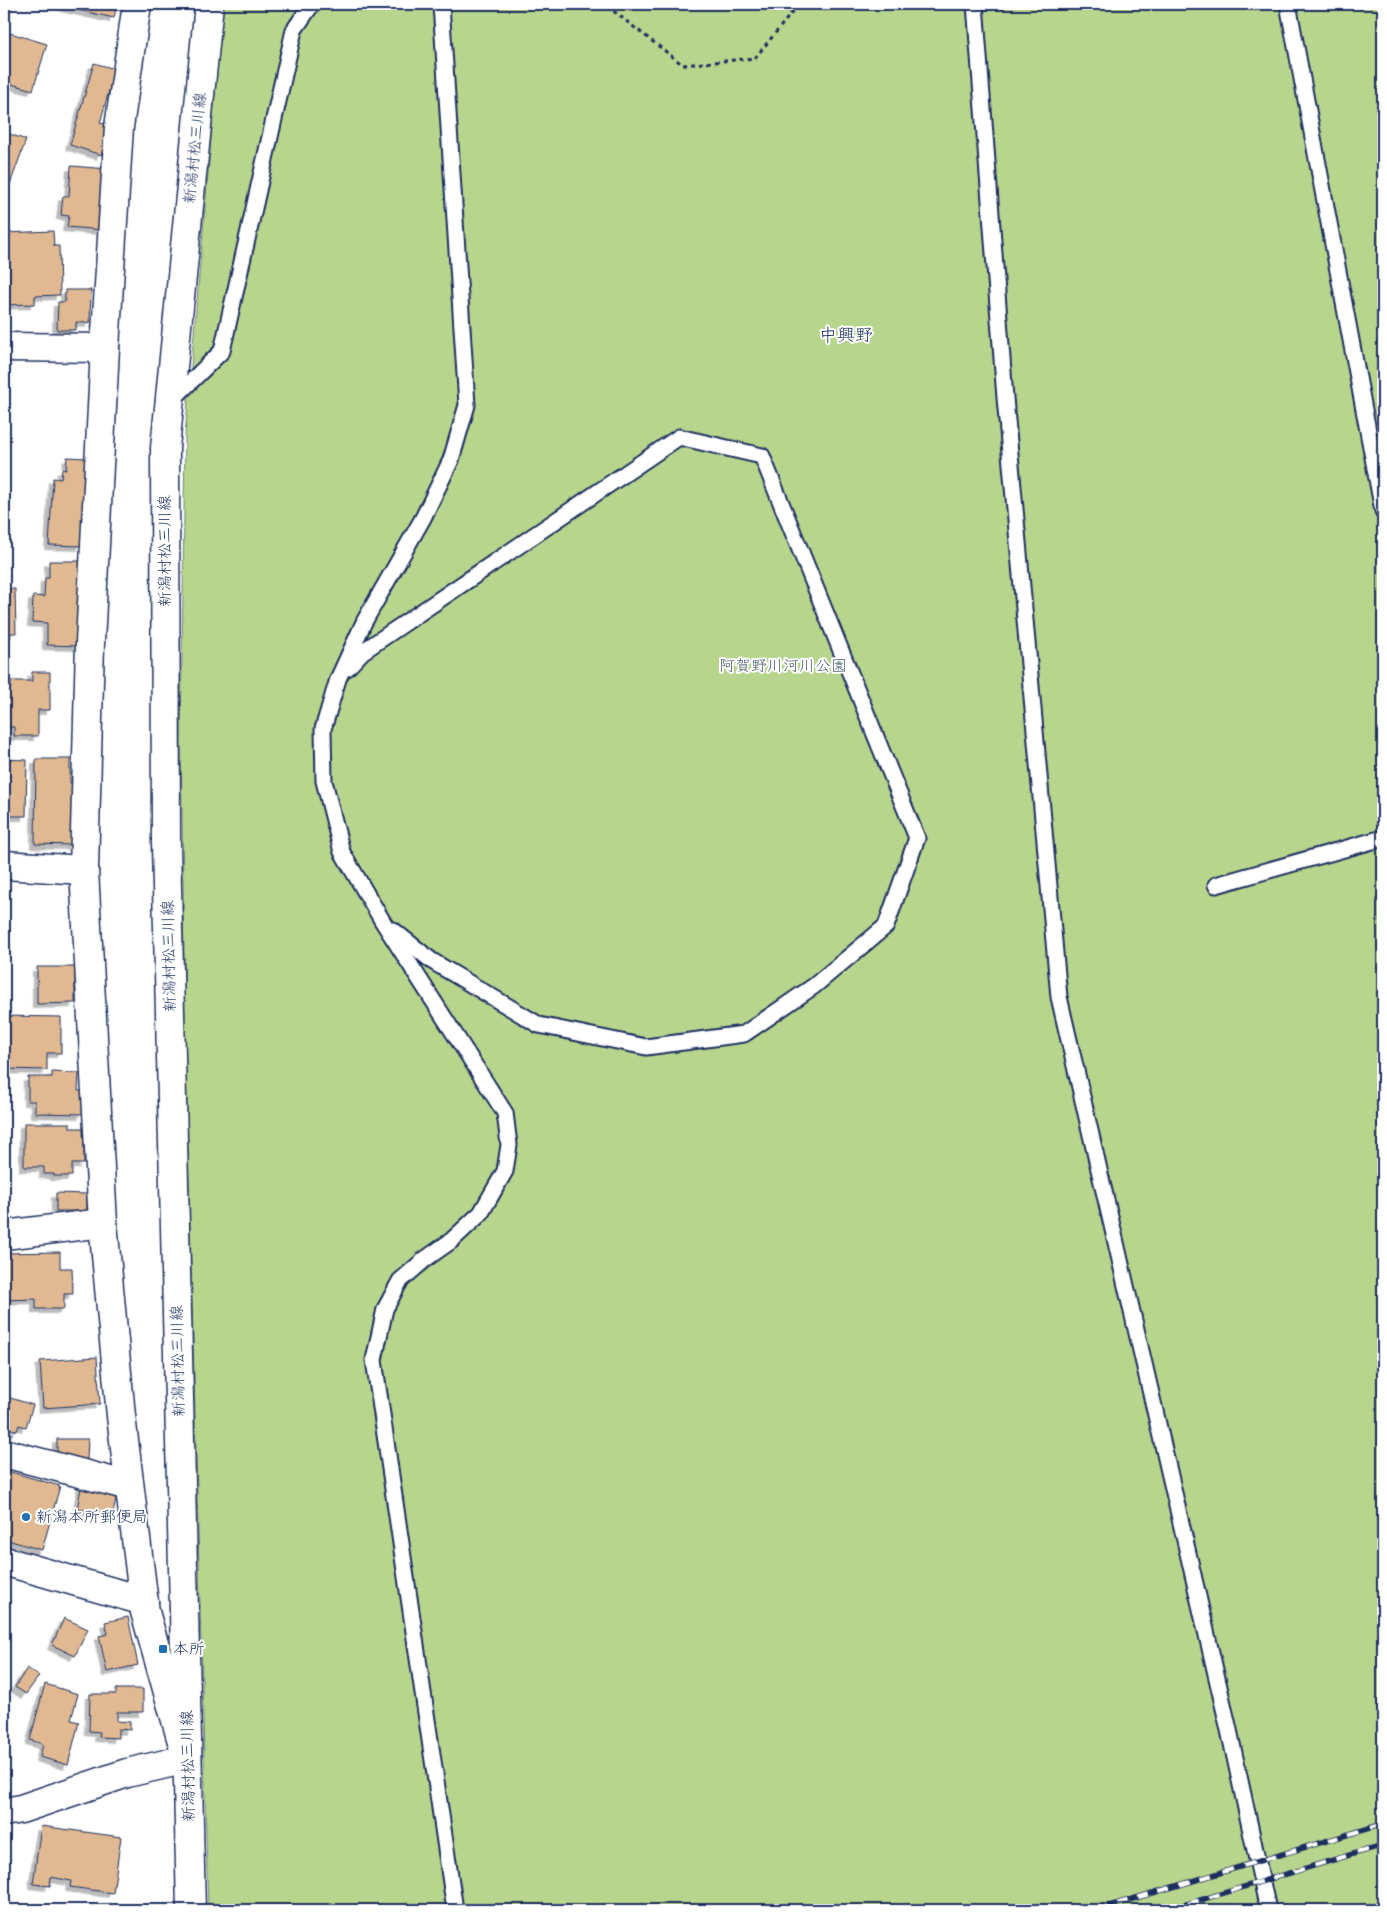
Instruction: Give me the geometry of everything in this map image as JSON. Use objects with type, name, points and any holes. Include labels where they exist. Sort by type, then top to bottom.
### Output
[{"type":"street","points":[[4,1812],[20,1809],[127,1773],[188,1759],[145,1612],[129,1486],[103,1223],[84,870],[90,643],[105,348],[119,127],[137,4]]},
{"type":"street","name":"新潟村松三川線","points":[[191,1910],[166,844],[165,448],[209,4]]},
{"type":"street","points":[[4,347],[105,348]]},
{"type":"street","points":[[4,866],[84,870]]},
{"type":"street","points":[[4,1234],[103,1223]]},
{"type":"street","points":[[4,1453],[129,1486]]},
{"type":"street","points":[[4,1561],[144,1601]]},
{"type":"lane","points":[[170,402],[222,351],[294,30],[312,4]]},
{"type":"lane","points":[[441,4],[467,406],[451,460],[423,518],[364,622],[338,679],[323,729],[324,781],[342,852],[382,922],[505,1113],[509,1145],[505,1171],[482,1213],[451,1241],[424,1260],[400,1281],[385,1309],[374,1360],[456,1910]]},
{"type":"lane","points":[[975,4],[1008,428],[1058,996],[1229,1730],[1268,1910]]},
{"type":"lane","points":[[1288,4],[1383,511]]},
{"type":"lane","points":[[338,679],[362,652],[679,437],[762,456],[917,838],[886,926],[814,986],[744,1034],[646,1047],[539,1025],[432,961],[382,922]]},
{"type":"lane","points":[[1216,885],[1383,838]]},
{"type":"path","points":[[611,4],[612,10],[683,65],[755,58],[799,4]]},
{"type":"green space","name":"阿賀野川河川公園","points":[[223,4],[1383,4],[1383,1910],[208,1910],[185,1030],[181,741],[185,435]]},
{"type":"building","points":[[65,4],[117,4],[114,18],[65,7]]},
{"type":"building","points":[[10,33],[47,44],[33,90],[4,82],[4,55]]},
{"type":"building","points":[[94,63],[115,69],[100,123],[110,125],[101,155],[70,145]]},
{"type":"building","points":[[4,132],[26,140],[9,187],[4,185]]},
{"type":"building","points":[[71,166],[108,169],[102,230],[67,227],[69,216],[61,215],[63,196],[69,196]]},
{"type":"building","points":[[53,231],[54,246],[59,246],[60,295],[35,296],[35,304],[4,305],[4,233]]},
{"type":"building","points":[[65,290],[91,290],[90,323],[76,322],[76,330],[57,330],[58,302],[65,302]]},
{"type":"building","points":[[67,457],[87,458],[82,546],[49,545],[53,478],[61,479],[62,469],[66,470]]},
{"type":"building","points":[[49,561],[81,561],[79,646],[47,645],[47,623],[32,622],[33,596],[44,597],[45,578],[49,578]]},
{"type":"building","points":[[4,589],[15,589],[16,633],[5,633],[4,649]]},
{"type":"building","points":[[32,672],[50,672],[50,710],[38,710],[38,736],[14,736],[14,727],[4,727],[4,688],[11,688],[11,681],[32,681]]},
{"type":"building","points":[[4,759],[27,760],[26,816],[4,816]]},
{"type":"building","points":[[36,759],[70,759],[70,783],[74,783],[73,845],[35,844]]},
{"type":"building","points":[[37,967],[75,967],[75,1003],[37,1004]]},
{"type":"building","points":[[4,1016],[61,1017],[61,1053],[47,1053],[47,1070],[4,1069]]},
{"type":"building","points":[[52,1072],[79,1073],[78,1091],[84,1091],[83,1114],[35,1113],[35,1101],[28,1101],[28,1077],[52,1077]]},
{"type":"building","points":[[24,1123],[70,1123],[70,1128],[84,1128],[84,1164],[72,1164],[72,1176],[44,1174],[44,1167],[24,1167]]},
{"type":"building","points":[[56,1193],[87,1194],[87,1211],[56,1211]]},
{"type":"building","points":[[60,1252],[60,1268],[72,1268],[73,1294],[64,1294],[64,1309],[36,1309],[36,1299],[4,1300],[4,1253]]},
{"type":"building","points":[[97,1357],[100,1404],[43,1408],[40,1361]]},
{"type":"building","points":[[4,1396],[33,1405],[26,1427],[19,1425],[17,1431],[4,1426]]},
{"type":"building","points":[[57,1439],[88,1439],[87,1460],[57,1460]]},
{"type":"building","points":[[4,1470],[60,1486],[42,1550],[4,1539]]},
{"type":"building","points":[[82,1483],[118,1488],[113,1514],[77,1509]]},
{"type":"building","points":[[128,1617],[138,1665],[107,1672],[99,1636],[108,1634],[105,1622]]},
{"type":"building","points":[[64,1618],[88,1629],[75,1656],[52,1645]]},
{"type":"building","points":[[27,1668],[39,1676],[26,1694],[15,1687]]},
{"type":"building","points":[[45,1684],[78,1694],[71,1720],[79,1722],[68,1765],[40,1757],[43,1744],[30,1740]]},
{"type":"building","points":[[116,1689],[143,1689],[143,1712],[117,1712],[117,1721],[130,1722],[130,1730],[118,1729],[118,1738],[99,1737],[100,1732],[89,1731],[90,1694],[116,1694]]},
{"type":"building","points":[[41,1826],[121,1837],[113,1893],[70,1887],[71,1881],[51,1877],[50,1886],[33,1884]]},
{"type":"railway","points":[[1096,1910],[1383,1824]]},
{"type":"railway","points":[[1167,1910],[1383,1845]]},
{"type":"place","name":"新潟本所郵便局","points":[[26,1517]]},
{"type":"place","name":"本所","points":[[163,1649]]},
{"type":"district","name":"中興野","points":[[846,335]]}]
